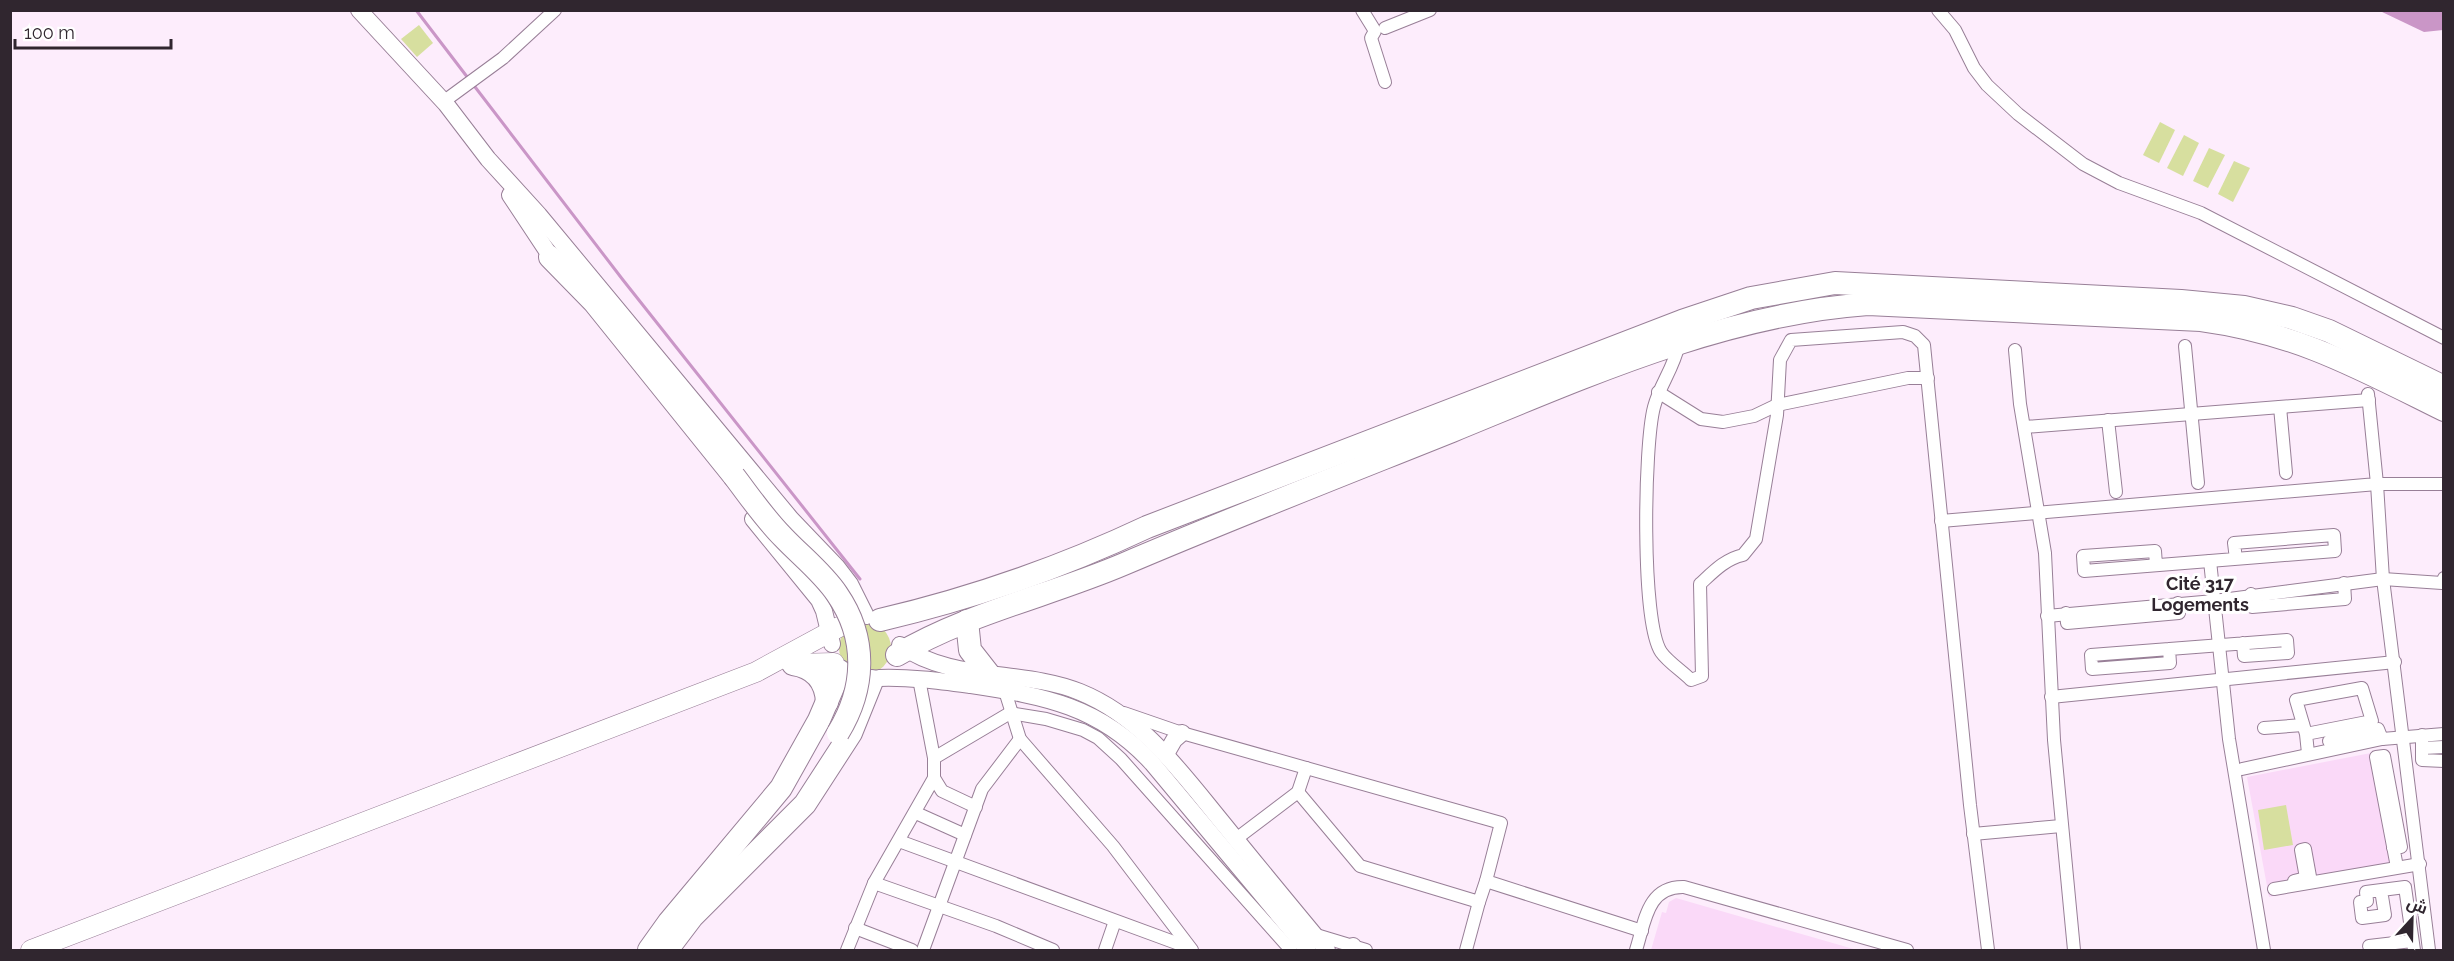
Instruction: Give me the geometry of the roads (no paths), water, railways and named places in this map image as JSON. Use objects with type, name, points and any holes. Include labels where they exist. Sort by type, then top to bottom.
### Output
[{"type":"highway","points":[[550,257],[587,293],[782,536],[821,575],[845,608],[853,628],[861,672],[852,711],[838,733],[786,804],[757,832],[667,951]]},
{"type":"highway","points":[[873,618],[1008,585],[1077,560],[1147,527],[1612,346],[1751,298],[1806,287],[1867,284],[2181,301],[2244,307],[2292,318],[2329,331],[2444,387]]},
{"type":"highway","points":[[605,298],[660,382]]},
{"type":"highway","points":[[900,649],[967,621],[1112,569],[1567,383],[1679,344],[1795,312],[1868,304],[2201,320],[2254,329],[2297,341],[2345,361],[2444,410]]},
{"type":"highway","points":[[967,621],[970,650],[988,673]]},
{"type":"highway","points":[[736,859],[781,788],[827,702],[835,648]]},
{"type":"highway","points":[[793,664],[809,668],[821,679],[827,702]]},
{"type":"highway","points":[[649,951],[669,922],[736,859],[805,804],[851,732],[876,680]]},
{"type":"main road","points":[[360,10],[444,102],[488,159],[539,215],[605,298],[850,584],[873,618],[893,632],[900,649],[891,669],[876,680]]},
{"type":"main road","points":[[488,159],[550,257],[819,600],[835,648],[852,679],[919,679],[1049,699],[1077,708],[1126,737],[1161,775],[1308,951]]},
{"type":"main road","points":[[756,672],[793,664],[835,648],[854,617],[873,618]]},
{"type":"main road","points":[[31,951],[756,672],[835,648]]},
{"type":"main road","points":[[900,649],[932,661],[1061,685],[1096,699],[1117,711],[1166,754],[1327,951]]},
{"type":"main road","points":[[1166,754],[1174,740],[1182,733]]},
{"type":"street","points":[[444,102],[503,58],[555,10]]},
{"type":"street","points":[[1385,82],[1371,38],[1380,28],[1430,10]]},
{"type":"street","points":[[1938,10],[1955,30],[1974,68],[1987,85],[2083,164],[2119,183],[2201,213],[2444,338]]},
{"type":"street","points":[[1366,15],[1380,28]]},
{"type":"street","points":[[1679,344],[1674,366],[1658,392],[1653,410],[1646,501],[1651,619],[1661,652],[1691,680],[1702,676],[1700,584],[1721,564],[1743,555],[1756,538],[1777,405],[1780,360],[1791,340],[1903,332],[1915,336],[1924,345],[1973,834],[1988,951]]},
{"type":"street","points":[[2185,346],[2198,483]]},
{"type":"street","points":[[2015,350],[2045,553],[2051,697],[2074,951]]},
{"type":"street","points":[[1658,392],[1701,419],[1723,422],[1754,416],[1777,405],[1908,378],[1928,378]]},
{"type":"street","points":[[2025,427],[2280,407],[2368,397],[2377,484],[2383,579],[2429,951]]},
{"type":"street","points":[[2280,407],[2286,473]]},
{"type":"street","points":[[2108,420],[2116,492]]},
{"type":"street","points":[[1941,521],[2377,484],[2444,484]]},
{"type":"street","points":[[2156,565],[2155,551],[2083,556],[2084,571],[2156,565],[2236,559],[2335,551],[2334,535],[2234,543],[2236,559]]},
{"type":"street","points":[[2210,561],[2217,646],[2225,681],[2229,739],[2264,951]]},
{"type":"street","points":[[2047,616],[2214,601],[2251,594],[2383,579],[2443,582]]},
{"type":"street","points":[[2169,649],[2170,663],[2092,669],[2091,655],[2243,643]]},
{"type":"street","points":[[2051,697],[2395,662]]},
{"type":"street","points":[[848,951],[874,883],[934,778],[934,758],[919,679]]},
{"type":"street","points":[[2242,769],[2306,740],[2372,721],[2362,688],[2296,700],[2306,740]]},
{"type":"street","points":[[1005,691],[1020,739],[1113,846],[1191,949]]},
{"type":"street","points":[[1117,711],[1182,733],[1501,823],[1466,951]]},
{"type":"street","points":[[934,758],[1010,713],[1065,723],[1083,730],[1110,748],[1291,951]]},
{"type":"street","points":[[2264,728],[2306,740],[2382,739],[2444,734]]},
{"type":"street","points":[[2422,735],[2422,760],[2444,761]]},
{"type":"street","points":[[923,951],[982,789],[1020,739]]},
{"type":"street","points":[[2423,748],[2444,747]]},
{"type":"street","points":[[1236,839],[1298,792],[1306,768]]},
{"type":"street","points":[[934,778],[942,791],[976,807]]},
{"type":"street","points":[[1298,792],[1360,866],[1479,902]]},
{"type":"street","points":[[2397,867],[2389,806],[2411,803]]},
{"type":"street","points":[[916,813],[965,835]]},
{"type":"street","points":[[1973,834],[2061,826]]},
{"type":"street","points":[[899,841],[956,860],[1191,949]]},
{"type":"street","points":[[2311,882],[2420,864]]},
{"type":"street","points":[[1486,881],[1642,931]]},
{"type":"street","points":[[874,883],[1053,951]]},
{"type":"street","points":[[1636,951],[1656,896],[1672,887],[1684,887],[1907,951]]},
{"type":"street","points":[[2369,946],[2413,946],[2405,887],[2381,890]]},
{"type":"street","points":[[1105,951],[1115,921]]},
{"type":"street","points":[[855,928],[912,951]]},
{"type":"street","points":[[1313,933],[1357,949]]},
{"type":"waterway","points":[[416,10],[468,78]]},
{"type":"waterway","points":[[472,83],[623,280],[860,579]]},
{"type":"district","name":"Cité 317 Logements","points":[[2200,593]]}]
